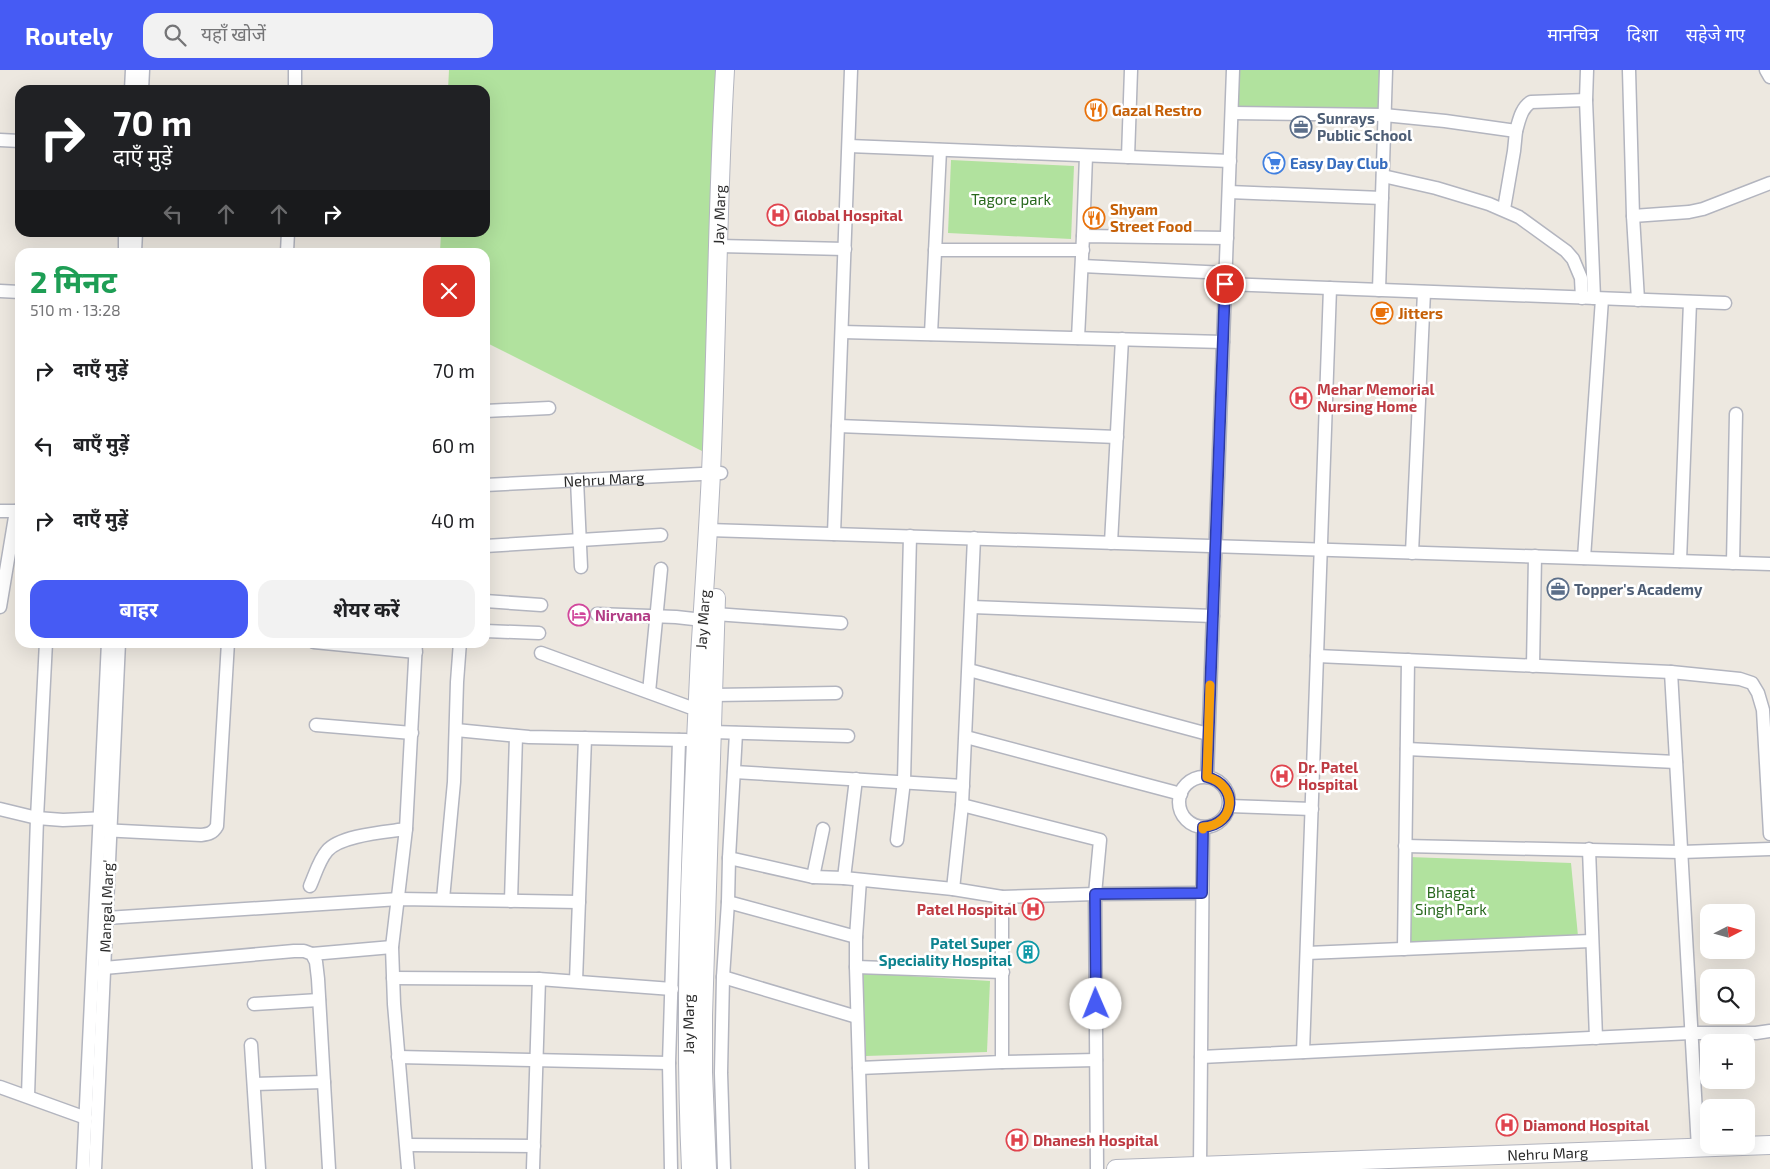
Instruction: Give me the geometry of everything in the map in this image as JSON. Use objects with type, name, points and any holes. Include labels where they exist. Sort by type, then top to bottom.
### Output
[{"type":"main road","name":"Jay Marg","points":[[707,1169],[702,1072],[699,708],[709,617],[716,473],[723,246],[725,70]]},
{"type":"main road","name":"Jay Marg","points":[[723,246],[738,70]]},
{"type":"main road","name":"Jay Marg","points":[[691,1169],[687,1008],[699,743],[713,695],[709,617]]},
{"type":"main road","name":"Nehru Marg","points":[[1116,1169],[1770,1145]]},
{"type":"street","points":[[131,85],[132,70]]},
{"type":"street","points":[[142,85],[143,70]]},
{"type":"street","points":[[295,85],[296,70]]},
{"type":"street","points":[[834,534],[851,70]]},
{"type":"street","points":[[1128,157],[1131,70]]},
{"type":"street","points":[[1207,777],[1233,70]]},
{"type":"street","points":[[1379,290],[1386,70]]},
{"type":"street","points":[[1584,558],[1593,298],[1586,100],[1587,70]]},
{"type":"street","points":[[1629,70],[1633,216],[1638,300]]},
{"type":"street","points":[[1766,70],[1770,78]]},
{"type":"street","points":[[1504,209],[1516,131],[1526,105],[1531,102],[1586,100]]},
{"type":"street","points":[[1232,113],[1384,115],[1516,131]]},
{"type":"street","points":[[0,140],[15,141]]},
{"type":"street","points":[[849,146],[1230,161]]},
{"type":"street","points":[[931,334],[940,150]]},
{"type":"street","points":[[1078,338],[1084,236],[1086,156]]},
{"type":"street","points":[[1383,176],[1436,188],[1504,209],[1519,217],[1566,251],[1573,259],[1581,278],[1593,298]]},
{"type":"street","points":[[1633,216],[1689,212],[1703,209],[1770,183]]},
{"type":"street","points":[[1229,192],[1382,198]]},
{"type":"street","points":[[1084,236],[1227,238]]},
{"type":"street","points":[[723,246],[845,249]]},
{"type":"street","points":[[935,250],[1083,250]]},
{"type":"street","points":[[1082,266],[1330,288],[1725,303]]},
{"type":"street","points":[[1303,1052],[1330,288]]},
{"type":"street","points":[[0,291],[15,292]]},
{"type":"street","points":[[1412,552],[1424,292]]},
{"type":"street","points":[[1680,561],[1690,302]]},
{"type":"street","points":[[842,332],[1223,342]]},
{"type":"street","points":[[1111,543],[1122,339]]},
{"type":"street","points":[[490,411],[550,408]]},
{"type":"street","points":[[1733,563],[1736,414]]},
{"type":"street","points":[[838,426],[1117,437]]},
{"type":"street","name":"Nehru Marg","points":[[490,486],[716,473]]},
{"type":"street","points":[[577,480],[581,567]]},
{"type":"street","points":[[0,511],[15,511]]},
{"type":"street","points":[[0,607],[15,527]]},
{"type":"street","points":[[713,530],[1770,564]]},
{"type":"street","points":[[490,546],[661,535]]},
{"type":"street","points":[[897,840],[904,781],[910,536]]},
{"type":"street","points":[[953,889],[962,805],[974,538]]},
{"type":"street","points":[[1534,666],[1535,556]]},
{"type":"street","points":[[649,692],[661,569]]},
{"type":"street","points":[[490,601],[541,605]]},
{"type":"street","points":[[972,607],[1213,616]]},
{"type":"street","points":[[596,614],[842,623]]},
{"type":"street","points":[[490,630],[539,633]]},
{"type":"street","points":[[28,1096],[37,818],[46,648]]},
{"type":"street","points":[[83,1169],[104,824],[108,648]]},
{"type":"street","name":"Mangal Marg'","points":[[95,1169],[106,918],[104,824],[119,648]]},
{"type":"street","points":[[0,809],[37,818],[201,834],[209,834],[214,831],[216,826],[228,648]]},
{"type":"street","points":[[408,1169],[398,1057],[392,947],[406,829],[416,648]]},
{"type":"street","points":[[443,899],[454,782],[460,648]]},
{"type":"street","points":[[541,653],[689,707],[699,708]]},
{"type":"street","points":[[1317,656],[1671,672],[1740,679],[1752,683],[1758,693],[1764,722],[1770,834]]},
{"type":"street","points":[[1404,950],[1408,660]]},
{"type":"street","points":[[969,670],[1208,734]]},
{"type":"street","points":[[1671,672],[1698,1148]]},
{"type":"street","points":[[713,695],[836,693]]},
{"type":"street","points":[[316,725],[412,733]]},
{"type":"street","points":[[456,730],[516,736],[699,743],[736,733],[848,736]]},
{"type":"street","points":[[724,1169],[721,1073],[723,977],[736,733]]},
{"type":"street","points":[[511,901],[516,736]]},
{"type":"street","points":[[966,737],[1181,794]]},
{"type":"street","points":[[576,982],[585,738]]},
{"type":"street","points":[[671,1169],[669,1063],[672,988],[699,743]]},
{"type":"street","points":[[1407,750],[1676,762]]},
{"type":"street","points":[[734,772],[963,786]]},
{"type":"street","points":[[1207,777],[1214,779],[1226,790],[1229,806],[1227,813],[1217,824],[1203,827],[1194,825],[1186,820],[1181,812],[1179,803],[1181,794],[1187,784],[1196,779],[1207,777]]},
{"type":"street","points":[[844,878],[856,779]]},
{"type":"street","points":[[962,805],[1100,840],[1095,894],[1097,1169]]},
{"type":"street","points":[[1229,806],[1312,809]]},
{"type":"street","points":[[1200,1167],[1203,827]]},
{"type":"street","points":[[310,886],[323,857],[332,846],[354,838],[406,829]]},
{"type":"street","points":[[813,877],[822,829]]},
{"type":"street","points":[[1406,846],[1589,848],[1681,852],[1770,848]]},
{"type":"street","points":[[1589,848],[1596,1038]]},
{"type":"street","points":[[729,858],[813,877],[844,878],[953,889],[1002,897],[1202,893]]},
{"type":"street","points":[[860,880],[856,967],[862,1169]]},
{"type":"street","points":[[1002,897],[1002,1062]]},
{"type":"street","points":[[106,918],[399,899],[579,902]]},
{"type":"street","points":[[728,902],[856,937]]},
{"type":"street","points":[[1307,953],[1591,941]]},
{"type":"street","points":[[104,968],[294,951],[304,951],[312,954],[392,947]]},
{"type":"street","points":[[312,954],[316,962],[330,1169]]},
{"type":"street","points":[[856,967],[1003,972]]},
{"type":"street","points":[[723,977],[857,1017]]},
{"type":"street","points":[[393,978],[539,979],[672,988]]},
{"type":"street","points":[[533,1169],[539,979]]},
{"type":"street","points":[[254,1004],[319,1000]]},
{"type":"street","points":[[1201,1057],[1691,1033],[1756,1033],[1770,1030]]},
{"type":"street","points":[[251,1045],[259,1169]]},
{"type":"street","points":[[398,1057],[669,1063]]},
{"type":"street","points":[[859,1068],[1096,1060]]},
{"type":"street","points":[[254,1084],[324,1082]]},
{"type":"street","points":[[0,1086],[86,1118]]},
{"type":"street","points":[[407,1145],[534,1146]]},
{"type":"green space","points":[[449,70],[717,70],[704,452],[490,345],[490,248],[440,248],[441,237],[490,237],[490,85],[448,85]]},
{"type":"green space","points":[[1237,70],[1381,70],[1379,111],[1234,107]]},
{"type":"green space","name":"Tagore park","points":[[951,160],[1074,166],[1071,239],[948,233]]},
{"type":"green space","name":"Bhagat Singh Park","points":[[1409,857],[1571,863],[1578,936],[1408,944]]},
{"type":"green space","points":[[863,973],[990,981],[987,1052],[866,1056]]},
{"type":"slow traffic","points":[[1203,829],[1203,827],[1210,827],[1223,819],[1229,806],[1226,790],[1214,779],[1207,777],[1210,685]]},
{"type":"place","name":"Gazal Restro","points":[[1096,110]]},
{"type":"place","name":"Sunrays Public School","points":[[1301,127]]},
{"type":"place","name":"Easy Day Club","points":[[1274,163]]},
{"type":"place","name":"Global Hospital","points":[[778,215]]},
{"type":"place","name":"Shyam Street Food","points":[[1094,218]]},
{"type":"place","name":"Jitters","points":[[1382,313]]},
{"type":"place","name":"Mehar Memorial Nursing Home","points":[[1301,398]]},
{"type":"place","name":"Topper's Academy","points":[[1558,589]]},
{"type":"place","name":"Nirvana","points":[[579,615]]},
{"type":"place","name":"Dr. Patel Hospital","points":[[1282,776]]},
{"type":"place","name":"Patel Hospital","points":[[1033,909]]},
{"type":"place","name":"Patel Super Speciality Hospital","points":[[1028,952]]},
{"type":"place","name":"Diamond Hospital","points":[[1507,1125]]},
{"type":"place","name":"Dhanesh Hospital","points":[[1017,1140]]},
{"type":"route","points":[[1096,1004],[1095,894],[1202,893],[1203,827],[1217,824],[1223,819],[1229,806],[1226,790],[1214,779],[1207,777],[1225,284]]}]
